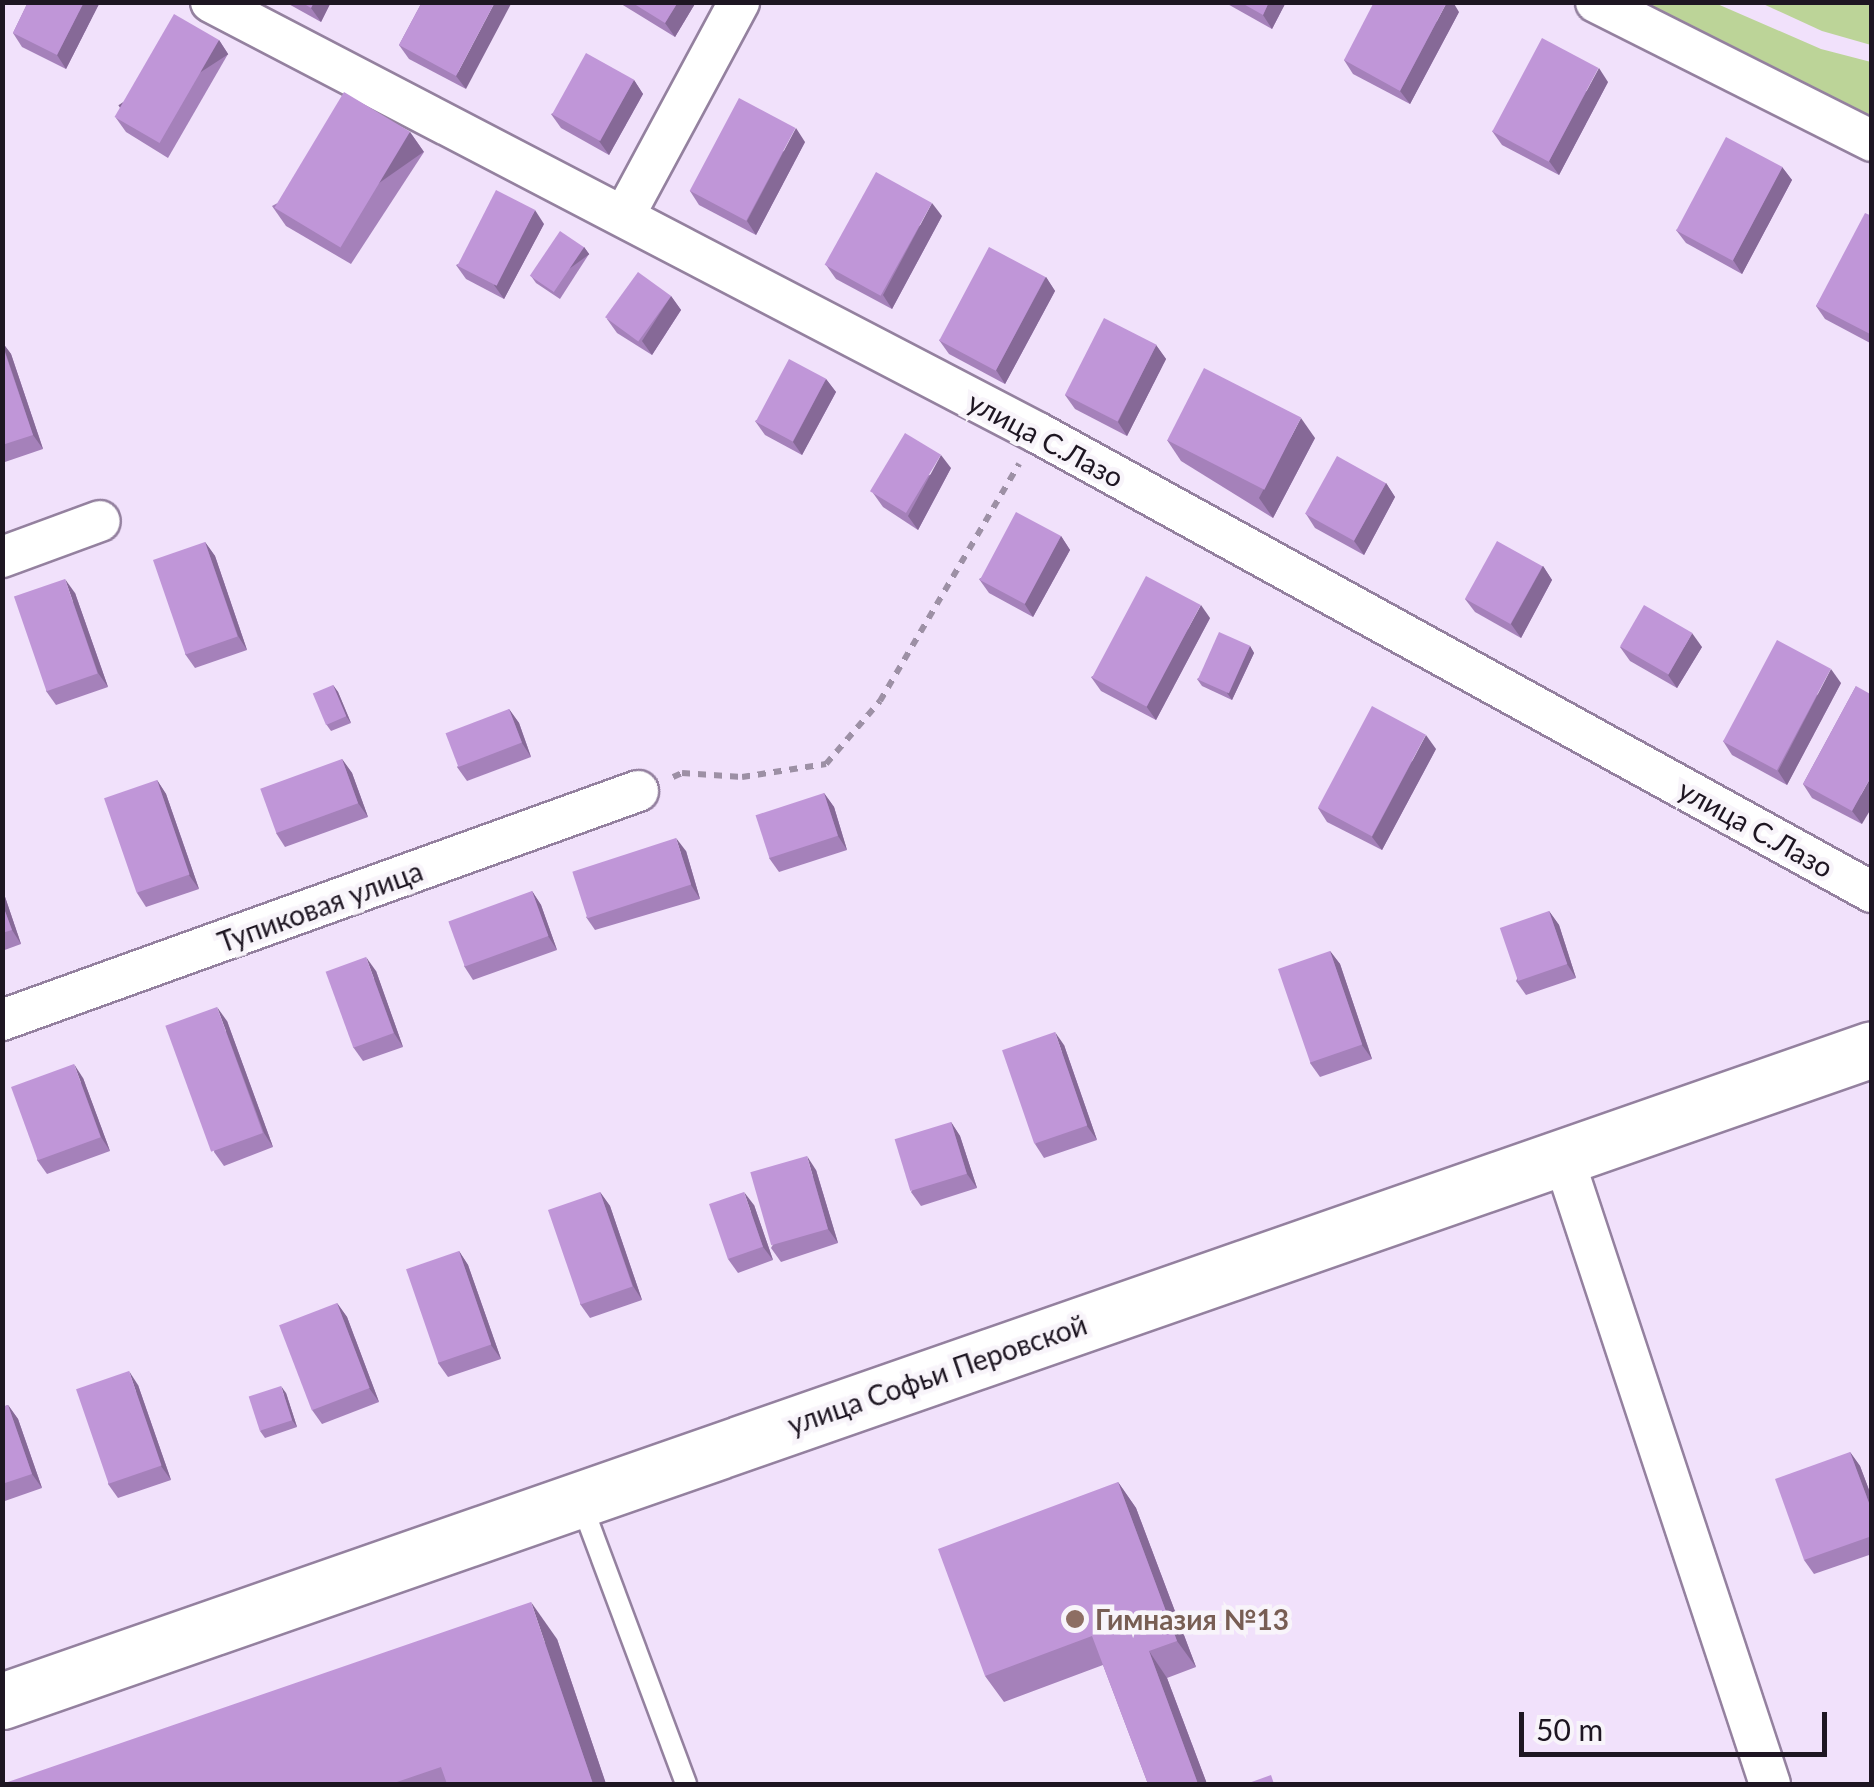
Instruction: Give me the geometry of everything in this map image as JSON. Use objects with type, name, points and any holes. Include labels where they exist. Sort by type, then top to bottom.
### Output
[{"type":"main road","name":"улица Софьи Перовской","points":[[2,1700],[1872,1049]]},
{"type":"street","name":"улица С.Лазо","points":[[211,2],[1038,433],[1872,892]]},
{"type":"street","points":[[624,216],[739,2]]},
{"type":"street","points":[[1596,2],[1872,141]]},
{"type":"street","points":[[2,558],[100,521]]},
{"type":"street","name":"Тупиковая улица","points":[[2,1020],[638,791]]},
{"type":"street","points":[[1563,1157],[1770,1784]]},
{"type":"lane","points":[[579,1498],[686,1784]]},
{"type":"path","points":[[638,791],[682,774],[742,778],[826,764],[880,700],[1038,433]]},
{"type":"green space","points":[[1629,3],[1715,3],[1821,49],[1871,62],[1871,124]]},
{"type":"green space","points":[[1761,3],[1871,3],[1871,45],[1822,31]]},
{"type":"building","points":[[28,2],[84,2],[57,55],[13,33]]},
{"type":"building","points":[[422,2],[495,2],[456,76],[399,45]]},
{"type":"building","points":[[631,2],[678,2],[665,23]]},
{"type":"building","points":[[1240,2],[1269,2],[1263,15]]},
{"type":"building","points":[[1374,2],[1447,2],[1400,91],[1344,60]]},
{"type":"building","points":[[174,14],[219,40],[160,143],[115,117]]},
{"type":"building","points":[[1542,38],[1599,68],[1549,162],[1492,132]]},
{"type":"building","points":[[586,53],[634,80],[600,141],[552,114]]},
{"type":"building","points":[[344,92],[410,132],[340,247],[274,208]]},
{"type":"building","points":[[739,98],[796,128],[746,221],[690,191]]},
{"type":"building","points":[[1726,137],[1783,167],[1733,261],[1676,231]]},
{"type":"building","points":[[876,172],[932,203],[881,296],[825,265]]},
{"type":"building","points":[[496,190],[535,210],[497,286],[457,266]]},
{"type":"building","points":[[1865,213],[1872,216],[1872,335],[1816,306]]},
{"type":"building","points":[[560,231],[584,247],[554,292],[530,276]]},
{"type":"building","points":[[989,247],[1046,277],[996,371],[939,341]]},
{"type":"building","points":[[638,272],[671,296],[638,341],[605,317]]},
{"type":"building","points":[[1104,318],[1157,345],[1118,421],[1065,395]]},
{"type":"building","points":[[2,344],[33,435],[2,445]]},
{"type":"building","points":[[789,359],[826,379],[793,441],[756,422]]},
{"type":"building","points":[[1204,368],[1301,417],[1264,490],[1167,440]]},
{"type":"building","points":[[905,433],[941,455],[906,513],[870,491]]},
{"type":"building","points":[[1337,456],[1386,483],[1354,541],[1305,514]]},
{"type":"building","points":[[1016,512],[1061,536],[1025,604],[980,580]]},
{"type":"building","points":[[1497,541],[1542,566],[1510,624],[1465,599]]},
{"type":"building","points":[[205,542],[238,637],[186,654],[153,560]]},
{"type":"building","points":[[1146,576],[1201,605],[1147,707],[1092,678]]},
{"type":"building","points":[[65,579],[98,674],[46,691],[14,597]]},
{"type":"building","points":[[1644,605],[1692,633],[1668,675],[1620,647]]},
{"type":"building","points":[[1219,632],[1250,646],[1229,693],[1198,680]]},
{"type":"building","points":[[1777,640],[1831,669],[1777,770],[1723,742]]},
{"type":"building","points":[[333,685],[346,716],[326,725],[313,694]]},
{"type":"building","points":[[1856,686],[1872,695],[1872,775],[1852,811],[1803,784]]},
{"type":"building","points":[[1372,706],[1426,735],[1372,836],[1318,808]]},
{"type":"building","points":[[509,709],[522,743],[458,767],[446,733]]},
{"type":"building","points":[[342,759],[358,803],[276,833],[260,789]]},
{"type":"building","points":[[157,780],[190,875],[137,893],[104,798]]},
{"type":"building","points":[[824,793],[838,836],[769,858],[756,815]]},
{"type":"building","points":[[676,838],[691,885],[587,918],[572,872]]},
{"type":"building","points":[[532,891],[548,936],[465,967],[448,921]]},
{"type":"building","points":[[2,903],[12,930],[2,933]]},
{"type":"building","points":[[1549,911],[1567,964],[1518,981],[1500,928]]},
{"type":"building","points":[[1330,951],[1362,1045],[1310,1063],[1278,969]]},
{"type":"building","points":[[366,957],[394,1033],[353,1048],[326,972]]},
{"type":"building","points":[[217,1007],[263,1133],[211,1152],[165,1026]]},
{"type":"building","points":[[1055,1032],[1087,1126],[1034,1144],[1002,1050]]},
{"type":"building","points":[[74,1064],[101,1137],[38,1160],[11,1087]]},
{"type":"building","points":[[951,1122],[967,1174],[910,1191],[895,1139]]},
{"type":"building","points":[[807,1156],[828,1229],[771,1245],[750,1172]]},
{"type":"building","points":[[600,1192],[633,1287],[581,1304],[548,1210]]},
{"type":"building","points":[[744,1192],[763,1247],[728,1259],[709,1204]]},
{"type":"building","points":[[459,1251],[491,1345],[438,1363],[406,1269]]},
{"type":"building","points":[[337,1303],[370,1388],[312,1410],[279,1325]]},
{"type":"building","points":[[129,1371],[162,1466],[109,1484],[76,1389]]},
{"type":"building","points":[[281,1386],[292,1420],[260,1431],[249,1397]]},
{"type":"building","points":[[8,1405],[32,1474],[2,1484],[2,1407]]},
{"type":"building","points":[[1850,1452],[1872,1511],[1872,1536],[1804,1560],[1775,1479]]},
{"type":"building","name":"Гимназия №13","points":[[1118,1482],[1177,1641],[1149,1651],[1198,1784],[1148,1784],[1092,1636],[985,1676],[938,1549]]},
{"type":"building","points":[[531,1602],[593,1784],[447,1784],[441,1767],[391,1784],[2,1784]]},
{"type":"building","points":[[1271,1775],[1274,1784],[1246,1784]]},
{"type":"place","name":"Гимназия №13","points":[[1075,1619]]}]
